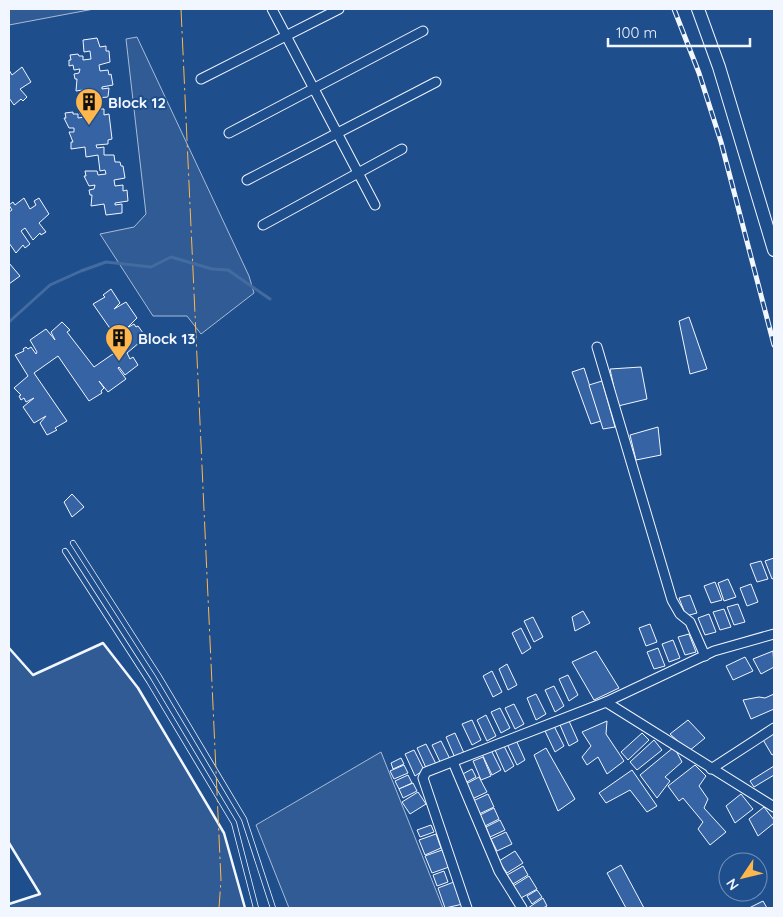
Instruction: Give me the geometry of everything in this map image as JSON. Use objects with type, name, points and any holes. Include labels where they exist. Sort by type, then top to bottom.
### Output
[{"type":"main road","points":[[698,9],[719,67],[774,250]]},
{"type":"street","points":[[272,9],[375,205]]},
{"type":"street","points":[[201,79],[339,9]]},
{"type":"street","points":[[229,133],[315,90],[423,32]]},
{"type":"street","points":[[247,180],[436,82]]},
{"type":"street","points":[[263,225],[402,149]]},
{"type":"street","points":[[598,347],[672,600],[680,614],[690,622],[704,656]]},
{"type":"street","points":[[467,908],[423,778],[426,772],[606,702],[704,656],[774,634]]},
{"type":"street","points":[[606,702],[774,807]]},
{"type":"street","points":[[711,769],[774,728]]},
{"type":"street","points":[[453,762],[499,871],[522,908]]},
{"type":"lane","points":[[73,543],[158,675],[245,821],[273,908]]},
{"type":"lane","points":[[65,551],[149,681],[234,825],[256,908]]},
{"type":"lane","points":[[234,825],[245,821]]},
{"type":"shaded area","points":[[9,9],[94,9],[9,25]]},
{"type":"shaded area","points":[[137,37],[249,276],[254,293],[201,334],[187,316],[153,316],[100,234],[134,227],[146,214],[126,39]]},
{"type":"shaded area","points":[[103,643],[138,688],[224,833],[245,908],[9,908],[9,904],[40,894],[9,843],[9,648],[33,675]]},
{"type":"shaded area","points":[[381,752],[443,908],[289,908],[256,825]]},
{"type":"building","name":"Block 12","points":[[97,38],[100,47],[106,46],[106,51],[109,51],[110,62],[99,65],[100,71],[108,70],[109,75],[111,74],[113,85],[102,87],[102,89],[109,88],[108,97],[96,98],[95,101],[96,105],[100,105],[101,109],[104,109],[104,115],[109,114],[112,139],[108,140],[108,144],[96,145],[97,148],[104,147],[104,155],[114,155],[115,162],[120,162],[121,166],[123,166],[125,178],[114,180],[115,186],[123,185],[123,191],[127,190],[128,201],[115,203],[115,205],[122,204],[122,213],[106,215],[104,204],[91,206],[92,195],[90,195],[89,190],[94,189],[95,185],[89,186],[84,176],[86,176],[85,171],[97,171],[98,175],[106,174],[105,170],[100,171],[98,155],[86,157],[85,147],[71,149],[71,142],[73,142],[69,132],[74,132],[74,128],[69,128],[64,118],[66,118],[65,113],[73,112],[73,114],[78,114],[78,118],[85,117],[85,113],[80,114],[79,103],[82,103],[82,98],[90,97],[90,89],[76,91],[77,79],[75,79],[74,74],[79,73],[80,69],[74,70],[73,65],[69,66],[69,60],[71,60],[70,55],[78,54],[83,56],[83,60],[91,59],[90,51],[84,52],[83,40]]},
{"type":"building","points":[[22,67],[31,82],[20,89],[27,97],[14,105],[9,98],[9,70],[12,75]]},
{"type":"building","points":[[24,198],[30,209],[36,205],[34,201],[39,198],[49,214],[39,223],[46,232],[41,235],[40,233],[33,240],[25,228],[21,231],[30,244],[25,248],[23,245],[16,253],[9,243],[9,212],[12,210],[9,205],[13,202],[15,205]]},
{"type":"building","points":[[9,263],[20,276],[9,284]]},
{"type":"building","name":"Block 13","points":[[111,289],[120,303],[114,309],[126,302],[137,318],[127,328],[134,324],[136,327],[138,326],[146,337],[127,353],[130,359],[133,357],[138,365],[125,375],[119,367],[126,379],[108,392],[99,381],[104,388],[101,391],[102,393],[89,401],[58,356],[34,373],[67,421],[55,428],[57,430],[47,435],[40,423],[46,416],[34,423],[23,407],[34,398],[26,402],[24,398],[21,400],[19,396],[21,395],[14,388],[28,376],[15,355],[24,351],[23,349],[26,347],[28,349],[31,347],[36,354],[37,352],[30,340],[46,329],[55,340],[51,332],[62,322],[70,330],[67,332],[94,367],[123,347],[93,304],[105,297],[103,295]]},
{"type":"building","points":[[689,317],[707,369],[690,374],[679,321]]},
{"type":"building","points":[[641,367],[647,399],[618,406],[610,369]]},
{"type":"building","points":[[584,368],[601,421],[591,424],[572,372]]},
{"type":"building","points":[[602,381],[615,427],[603,429],[589,385]]},
{"type":"building","points":[[658,427],[661,455],[636,460],[630,435]]},
{"type":"building","points":[[72,494],[84,507],[72,517],[64,502]]},
{"type":"building","points":[[774,558],[774,578],[772,579],[765,561]]},
{"type":"building","points":[[761,561],[768,579],[757,582],[750,564]]},
{"type":"building","points":[[728,579],[736,597],[724,601],[718,583]]},
{"type":"building","points":[[715,582],[722,600],[711,603],[704,586]]},
{"type":"building","points":[[751,584],[758,602],[747,606],[740,588]]},
{"type":"building","points":[[690,595],[697,613],[686,616],[679,598]]},
{"type":"building","points":[[738,604],[745,622],[734,625],[727,607]]},
{"type":"building","points":[[724,609],[731,627],[720,630],[713,612]]},
{"type":"building","points":[[583,611],[590,623],[575,631],[572,617]]},
{"type":"building","points":[[709,614],[716,632],[705,635],[698,618]]},
{"type":"building","points":[[533,617],[543,637],[534,642],[524,621]]},
{"type":"building","points":[[650,624],[657,642],[646,646],[639,628]]},
{"type":"building","points":[[521,628],[531,648],[522,654],[512,633]]},
{"type":"building","points":[[689,634],[696,652],[685,655],[678,637]]},
{"type":"building","points":[[673,640],[680,658],[669,662],[662,644]]},
{"type":"building","points":[[658,648],[665,666],[654,669],[647,652]]},
{"type":"building","points":[[596,651],[619,688],[594,700],[572,662]]},
{"type":"building","points":[[773,651],[774,667],[761,674],[753,659]]},
{"type":"building","points":[[745,657],[753,671],[733,680],[726,666]]},
{"type":"building","points":[[507,664],[517,685],[508,690],[499,669]]},
{"type":"building","points":[[492,671],[502,692],[493,697],[483,676]]},
{"type":"building","points":[[568,675],[578,695],[569,701],[559,679]]},
{"type":"building","points":[[554,686],[564,706],[555,712],[545,690]]},
{"type":"building","points":[[536,694],[546,714],[536,720],[527,698]]},
{"type":"building","points":[[774,694],[774,709],[751,719],[743,700],[759,697],[765,698]]},
{"type":"building","points":[[514,704],[524,724],[515,729],[505,708]]},
{"type":"building","points":[[500,708],[510,728],[501,733],[491,712]]},
{"type":"building","points":[[486,715],[496,736],[487,741],[477,720]]},
{"type":"building","points":[[472,720],[481,740],[472,745],[462,724]]},
{"type":"building","points":[[688,720],[705,738],[689,751],[670,734]]},
{"type":"building","points":[[569,721],[578,741],[569,746],[560,725]]},
{"type":"building","points":[[607,721],[606,734],[624,761],[607,774],[598,757],[587,765],[582,757],[591,746],[582,732]]},
{"type":"building","points":[[554,726],[564,746],[555,752],[545,731]]},
{"type":"building","points":[[774,731],[774,754],[772,755],[762,738]]},
{"type":"building","points":[[455,733],[464,753],[455,758],[446,737]]},
{"type":"building","points":[[642,733],[649,740],[628,760],[621,752]]},
{"type":"building","points":[[516,740],[525,760],[517,765],[507,744]]},
{"type":"building","points":[[654,740],[662,750],[637,770],[630,762]]},
{"type":"building","points":[[441,741],[451,761],[442,766],[432,745]]},
{"type":"building","points":[[426,744],[436,764],[427,770],[417,748]]},
{"type":"building","points":[[504,746],[514,766],[505,772],[495,750]]},
{"type":"building","points":[[674,747],[682,762],[665,777],[670,781],[657,798],[640,775]]},
{"type":"building","points":[[546,748],[575,799],[558,811],[534,755]]},
{"type":"building","points":[[414,750],[424,770],[415,776],[405,754]]},
{"type":"building","points":[[491,750],[501,770],[492,775],[482,754]]},
{"type":"building","points":[[483,757],[491,776],[481,780],[473,761]]},
{"type":"building","points":[[401,758],[404,764],[393,769],[391,763]]},
{"type":"building","points":[[404,765],[408,773],[394,779],[390,771]]},
{"type":"building","points":[[695,765],[706,776],[699,786],[708,799],[704,808],[726,832],[710,845],[698,829],[703,822],[683,798],[679,801],[668,786]]},
{"type":"building","points":[[774,766],[774,775],[754,787],[750,781]]},
{"type":"building","points":[[472,769],[476,777],[465,783],[461,775]]},
{"type":"building","points":[[632,770],[657,806],[647,812],[630,790],[606,803],[599,793]]},
{"type":"building","points":[[408,775],[412,783],[399,789],[395,781]]},
{"type":"building","points":[[479,777],[487,792],[472,799],[464,785]]},
{"type":"building","points":[[413,783],[417,791],[403,798],[399,789]]},
{"type":"building","points":[[418,792],[426,804],[410,814],[402,802]]},
{"type":"building","points":[[488,794],[494,807],[479,814],[473,801]]},
{"type":"building","points":[[741,794],[753,809],[735,823],[726,806]]},
{"type":"building","points":[[764,807],[774,820],[774,823],[758,836],[749,819]]},
{"type":"building","points":[[494,808],[499,819],[485,826],[480,815]]},
{"type":"building","points":[[500,820],[505,830],[490,837],[486,827]]},
{"type":"building","points":[[431,825],[434,832],[420,837],[417,830]]},
{"type":"building","points":[[506,832],[512,844],[497,851],[491,839]]},
{"type":"building","points":[[436,834],[441,848],[425,855],[419,840]]},
{"type":"building","points":[[442,850],[449,867],[432,873],[425,856]]},
{"type":"building","points":[[515,851],[523,863],[507,873],[499,861]]},
{"type":"building","points":[[621,865],[644,908],[626,908],[607,873]]},
{"type":"building","points":[[523,866],[528,875],[513,884],[507,875]]},
{"type":"building","points":[[444,871],[448,882],[437,886],[433,875]]},
{"type":"building","points":[[529,876],[537,889],[521,898],[513,886]]},
{"type":"building","points":[[454,882],[463,904],[445,908],[438,888]]},
{"type":"building","points":[[537,890],[542,897],[532,904],[527,896]]},
{"type":"building","points":[[543,898],[547,906],[543,908],[528,908]]},
{"type":"building","points":[[764,902],[767,908],[749,908]]},
{"type":"waterway","points":[[9,322],[50,285],[106,262],[151,267],[171,257],[212,269],[228,270],[270,299]]},
{"type":"railway","points":[[674,9],[699,73],[721,142],[774,345]]},
{"type":"wall","points":[[9,648],[33,675],[103,643],[138,688],[224,833],[245,908]]},
{"type":"wall","points":[[9,843],[40,894],[9,904]]},
{"type":"power","points":[[181,9],[221,880],[219,908]]},
{"type":"place","name":"Block 12","points":[[89,126]]},
{"type":"place","name":"Block 13","points":[[119,362]]}]
